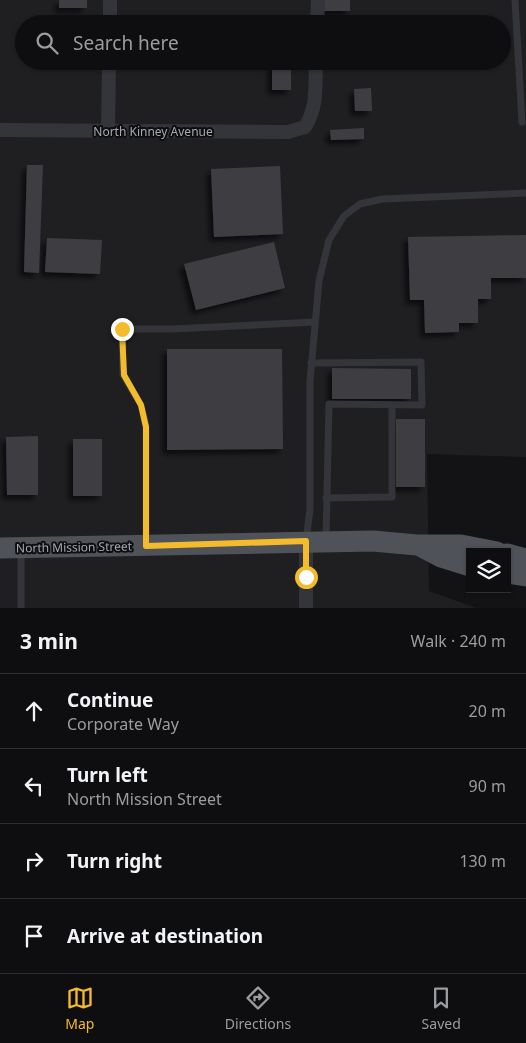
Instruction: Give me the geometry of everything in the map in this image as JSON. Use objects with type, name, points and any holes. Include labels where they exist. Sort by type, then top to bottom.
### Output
[{"type":"main road","name":"North Mission Street","points":[[0,548],[383,541],[417,545],[461,545],[477,548]]},
{"type":"main road","name":"North Mission Street","points":[[417,545],[441,558],[466,565]]},
{"type":"main road","points":[[511,555],[526,559]]},
{"type":"main road","points":[[511,574],[526,576]]},
{"type":"street","points":[[110,0],[110,15]]},
{"type":"street","points":[[317,15],[318,0]]},
{"type":"street","points":[[108,130],[109,70]]},
{"type":"street","name":"North Kinney Avenue","points":[[0,130],[288,132],[305,127],[312,116],[316,70]]},
{"type":"street","points":[[306,608],[316,541]]},
{"type":"lane","points":[[515,0],[522,122]]},
{"type":"lane","points":[[316,541],[310,509],[311,363],[319,281],[329,240],[344,216],[360,204],[382,198],[526,193]]},
{"type":"lane","points":[[146,546],[146,427],[141,405],[124,375],[122,329],[172,329],[315,322]]},
{"type":"lane","points":[[311,363],[422,362],[422,405],[329,404],[326,498],[316,541]]},
{"type":"lane","points":[[326,498],[392,497],[392,405]]},
{"type":"lane","points":[[21,548],[21,608]]},
{"type":"shaded area","points":[[0,0],[526,0],[526,457],[427,454],[429,591],[476,608],[0,608]]},
{"type":"building","points":[[59,0],[87,0],[87,8],[59,8]]},
{"type":"building","points":[[320,0],[350,0],[350,11],[320,11]]},
{"type":"building","points":[[272,70],[291,70],[291,90],[272,90]]},
{"type":"building","points":[[371,88],[372,111],[355,111],[354,89]]},
{"type":"building","points":[[364,128],[364,139],[331,140],[330,130]]},
{"type":"building","points":[[27,165],[43,165],[39,273],[24,272]]},
{"type":"building","points":[[280,166],[283,234],[214,237],[211,169]]},
{"type":"building","points":[[526,235],[526,278],[491,278],[491,299],[478,299],[478,323],[459,323],[459,332],[425,333],[424,300],[410,300],[408,237]]},
{"type":"building","points":[[47,238],[102,240],[100,274],[45,272]]},
{"type":"building","points":[[274,242],[285,288],[196,310],[184,264]]},
{"type":"building","points":[[167,349],[282,349],[283,449],[167,450]]},
{"type":"building","points":[[332,368],[411,369],[411,399],[332,399]]},
{"type":"building","points":[[396,419],[425,419],[425,487],[396,487]]},
{"type":"building","points":[[38,436],[38,495],[7,495],[6,437]]},
{"type":"building","points":[[73,439],[102,439],[102,496],[73,496]]},
{"type":"route","points":[[122,329],[124,375],[141,405],[146,427],[146,546],[306,541],[306,577]]}]
